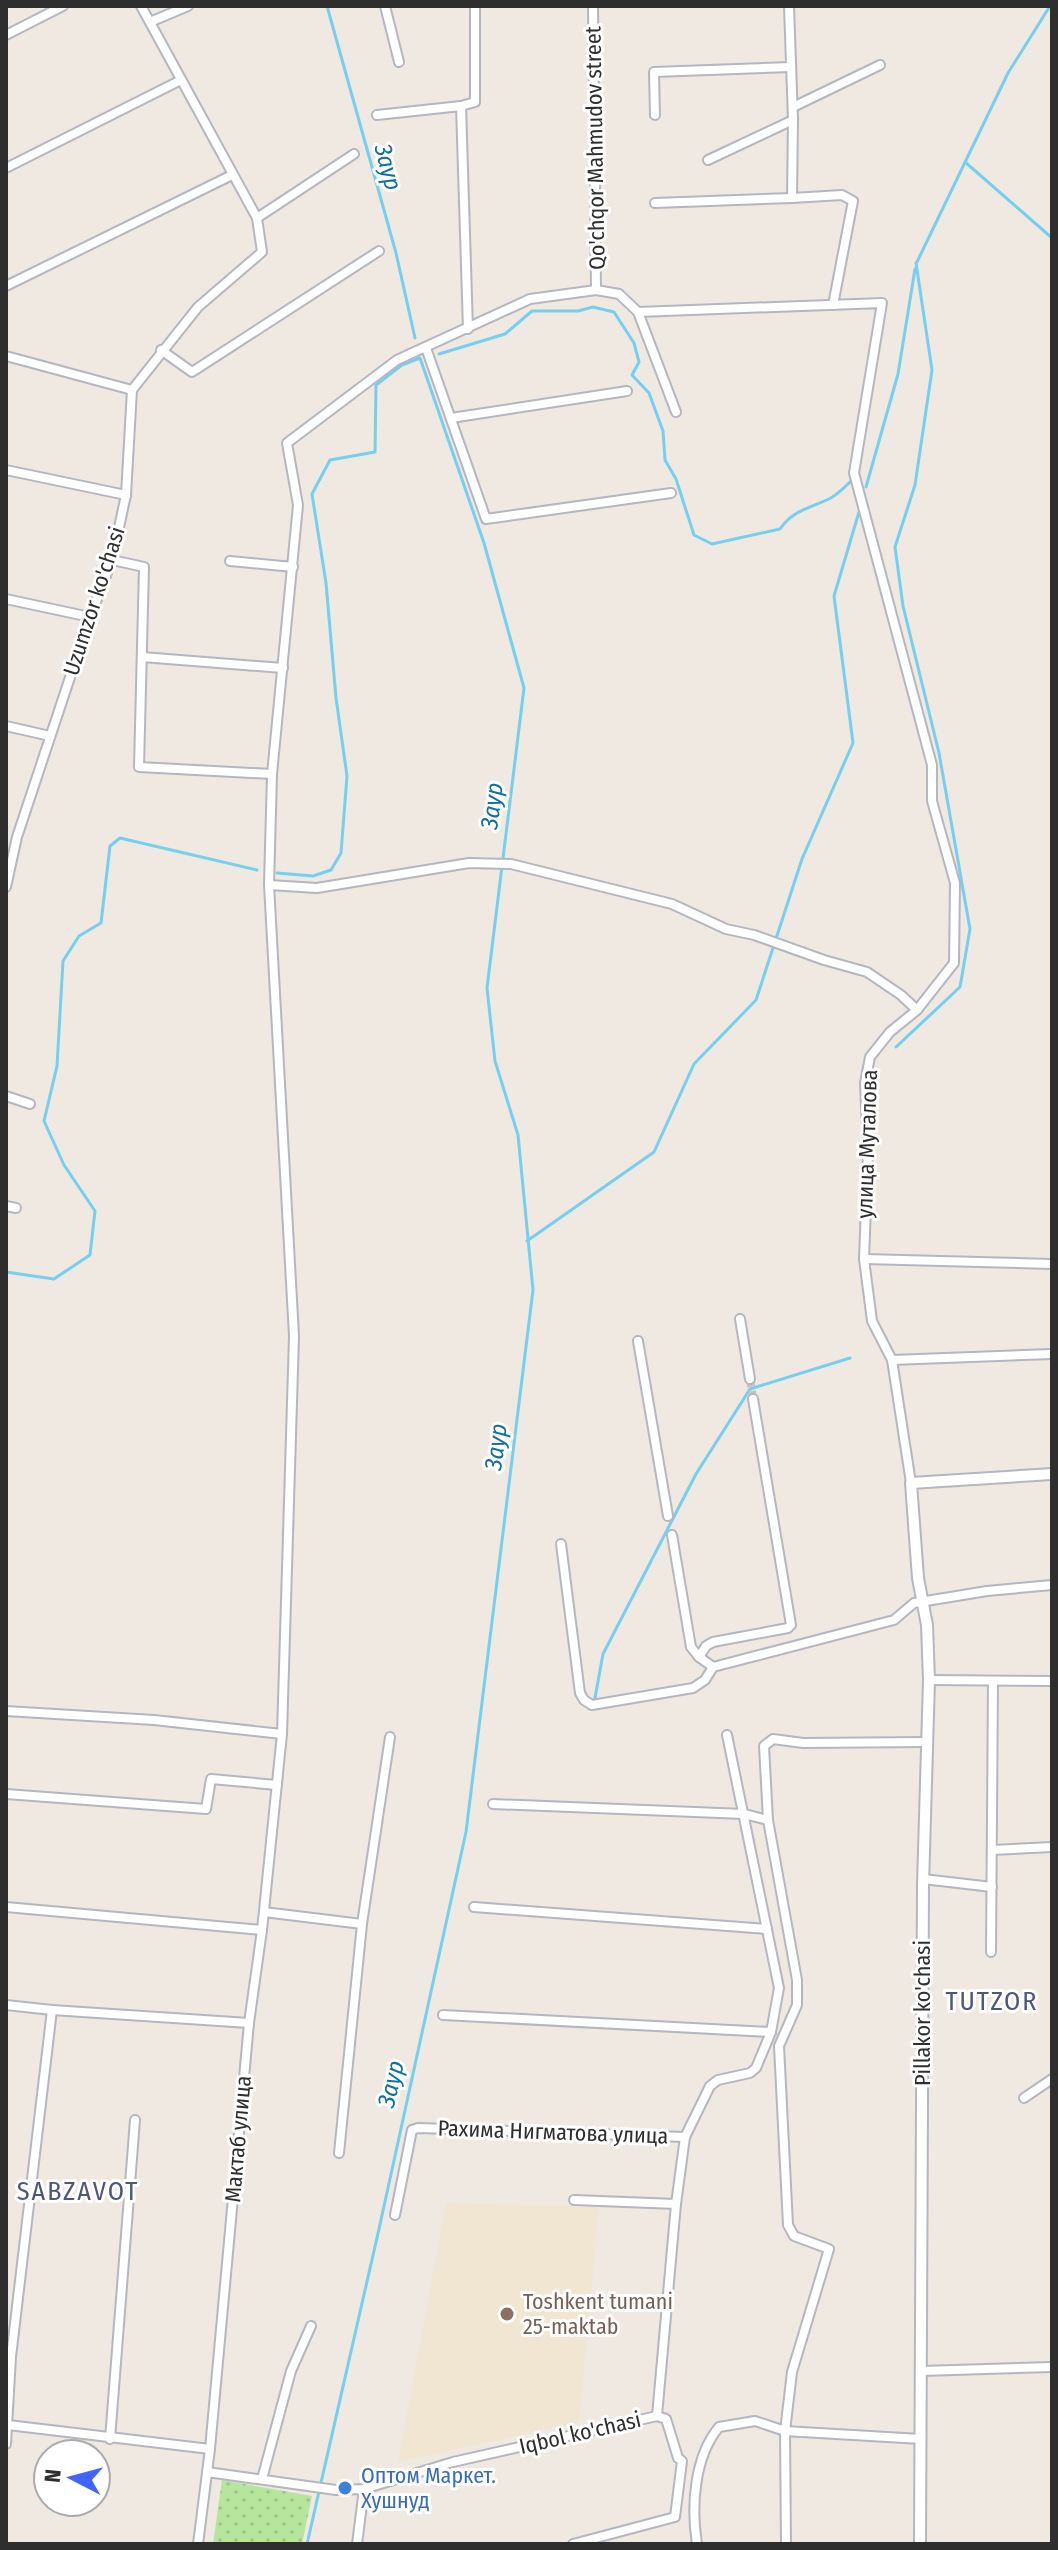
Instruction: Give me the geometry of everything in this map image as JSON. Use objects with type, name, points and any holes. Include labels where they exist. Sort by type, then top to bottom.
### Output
[{"type":"street","points":[[6,35],[63,6]]},
{"type":"street","points":[[6,356],[132,390],[198,307],[262,252],[257,218],[141,6]]},
{"type":"street","points":[[150,22],[188,6]]},
{"type":"street","points":[[385,6],[399,62]]},
{"type":"street","points":[[377,115],[475,102],[475,6]]},
{"type":"street","name":"Qo'chqor Mahmudov street","points":[[593,6],[596,290]]},
{"type":"street","points":[[789,6],[793,107],[792,198]]},
{"type":"street","points":[[793,107],[880,65]]},
{"type":"street","points":[[655,115],[654,72],[791,67]]},
{"type":"street","points":[[6,168],[181,80]]},
{"type":"street","points":[[461,106],[468,329]]},
{"type":"street","points":[[708,160],[793,120]]},
{"type":"street","points":[[257,218],[354,154]]},
{"type":"street","points":[[6,286],[232,175]]},
{"type":"street","points":[[638,312],[833,305],[853,201],[842,195],[655,203]]},
{"type":"street","points":[[161,350],[192,372],[379,251]]},
{"type":"street","points":[[671,493],[486,519],[426,348],[530,299],[596,290],[619,294],[638,312],[676,412]]},
{"type":"street","name":"улица Муталова","points":[[833,305],[882,303],[854,473],[932,765],[932,801],[955,883],[954,963],[917,1010],[890,1032],[870,1057],[865,1083],[868,1152],[864,1259],[872,1321],[892,1360],[911,1483]]},
{"type":"street","name":"Мактаб улица","points":[[198,2544],[210,2449],[249,2023],[282,1734],[294,1336],[269,885],[272,774],[298,505],[287,443],[397,360],[426,348]]},
{"type":"street","name":"Uzumzor ko'chasi","points":[[6,887],[17,837],[112,560],[126,495],[132,390]]},
{"type":"street","points":[[451,418],[627,391]]},
{"type":"street","points":[[6,470],[126,495]]},
{"type":"street","points":[[112,560],[144,567],[139,767],[272,774]]},
{"type":"street","points":[[230,561],[293,567]]},
{"type":"street","points":[[6,599],[90,617]]},
{"type":"street","points":[[142,657],[283,668]]},
{"type":"street","points":[[6,726],[50,736]]},
{"type":"street","points":[[6,835],[17,837]]},
{"type":"street","points":[[269,885],[317,888],[469,863],[511,864],[672,904],[726,929],[754,935],[867,972],[917,1010]]},
{"type":"street","points":[[6,1096],[30,1104]]},
{"type":"street","points":[[6,1206],[16,1208]]},
{"type":"street","points":[[864,1259],[1052,1264]]},
{"type":"street","points":[[740,1319],[750,1379]]},
{"type":"street","points":[[638,1341],[668,1516]]},
{"type":"street","points":[[892,1360],[1052,1354]]},
{"type":"street","points":[[699,1657],[713,1642],[791,1625],[753,1399]]},
{"type":"street","points":[[911,1483],[1052,1474]]},
{"type":"street","name":"Pillakor ko'chasi","points":[[911,1483],[929,1680],[923,1879],[920,2544]]},
{"type":"street","points":[[672,1535],[691,1647],[713,1667]]},
{"type":"street","points":[[561,1544],[580,1693],[592,1705],[693,1688],[705,1680],[713,1667],[894,1620],[914,1603],[987,1591],[1052,1585]]},
{"type":"street","points":[[929,1680],[1052,1681]]},
{"type":"street","points":[[991,1952],[993,1681]]},
{"type":"street","points":[[6,1711],[154,1720],[282,1734]]},
{"type":"street","points":[[701,2461],[682,2461],[678,2458],[666,2419],[657,2416],[685,2137],[710,2086],[718,2080],[753,2071],[771,2032],[779,1988],[727,1735]]},
{"type":"street","points":[[339,2153],[362,1924],[390,1737]]},
{"type":"street","points":[[786,2544],[785,2431],[792,2372],[829,2249],[794,2236],[788,2225],[779,2046],[797,2005],[797,1980],[768,1820],[764,1746],[773,1739],[803,1743],[927,1742]]},
{"type":"street","points":[[6,1794],[206,1809],[211,1779],[277,1785]]},
{"type":"street","points":[[493,1804],[744,1814],[768,1820]]},
{"type":"street","points":[[992,1850],[1052,1847]]},
{"type":"street","points":[[923,1879],[992,1887]]},
{"type":"street","points":[[6,1907],[262,1930]]},
{"type":"street","points":[[474,1907],[767,1929]]},
{"type":"street","points":[[264,1912],[362,1924]]},
{"type":"street","points":[[6,2005],[249,2023]]},
{"type":"street","points":[[6,2444],[8,2357],[52,2010]]},
{"type":"street","points":[[443,2015],[771,2032]]},
{"type":"street","points":[[1024,2098],[1052,2079]]},
{"type":"street","points":[[110,2438],[135,2120]]},
{"type":"street","name":"Рахима Нигматова улица","points":[[395,2215],[412,2130],[418,2128],[685,2137]]},
{"type":"street","points":[[574,2200],[676,2204]]},
{"type":"street","points":[[262,2479],[291,2371],[311,2326]]},
{"type":"street","points":[[922,2371],[1052,2367]]},
{"type":"street","name":"Iqbol ko'chasi","points":[[207,2472],[336,2490],[364,2489],[453,2462],[657,2416]]},
{"type":"street","points":[[697,2544],[693,2520],[701,2461],[710,2438],[719,2427],[755,2421],[785,2431],[921,2439]]},
{"type":"street","points":[[8,2425],[103,2438]]},
{"type":"street","points":[[112,2439],[210,2449]]},
{"type":"street","points":[[573,2544],[675,2517],[682,2461]]},
{"type":"street","points":[[357,2544],[364,2489]]},
{"type":"shaded area","name":"Toshkent tumani 25-maktab","points":[[446,2203],[599,2207],[579,2422],[398,2462]]},
{"type":"green space","points":[[222,2480],[312,2496],[302,2544],[213,2544]]},
{"type":"waterway","name":"Заур","points":[[327,6],[396,253],[415,338]]},
{"type":"waterway","points":[[917,262],[1008,73],[1050,6]]},
{"type":"waterway","points":[[965,162],[1052,238]]},
{"type":"waterway","points":[[896,1047],[960,987],[970,929],[939,753],[903,606],[895,547],[915,485],[932,370],[916,263]]},
{"type":"waterway","points":[[866,487],[898,374],[915,269]]},
{"type":"waterway","points":[[439,354],[505,334],[532,311],[578,311],[593,307],[614,312],[634,343],[639,362],[632,375],[649,393],[663,431],[665,460],[676,479],[694,535],[712,544],[780,529],[796,514],[832,497],[850,482]]},
{"type":"waterway","name":"Заур","points":[[277,873],[313,876],[331,870],[341,853],[347,776],[336,698],[326,583],[312,494],[330,460],[375,452],[376,385],[402,365],[420,358],[484,543],[524,688],[487,988],[495,1061],[518,1135],[533,1290],[466,1832],[307,2544]]},
{"type":"waterway","points":[[527,1241],[654,1152],[694,1064],[756,1000],[802,859],[853,743],[834,596],[859,512]]},
{"type":"waterway","points":[[6,1272],[54,1279],[90,1255],[95,1211],[64,1165],[44,1121],[57,1066],[63,961],[79,936],[101,923],[110,846],[120,838],[257,870]]},
{"type":"waterway","points":[[595,1698],[603,1654],[696,1474],[750,1389],[850,1358]]},
{"type":"tunnel","points":[[750,1379],[753,1399]]},
{"type":"place","name":"Toshkent tumani 25-maktab","points":[[507,2314]]},
{"type":"place","name":"Оптом Маркет. Хушнуд","points":[[345,2488]]},
{"type":"district","name":"TUTZOR","points":[[992,2001]]},
{"type":"district","name":"SABZAVOT","points":[[78,2191]]}]
